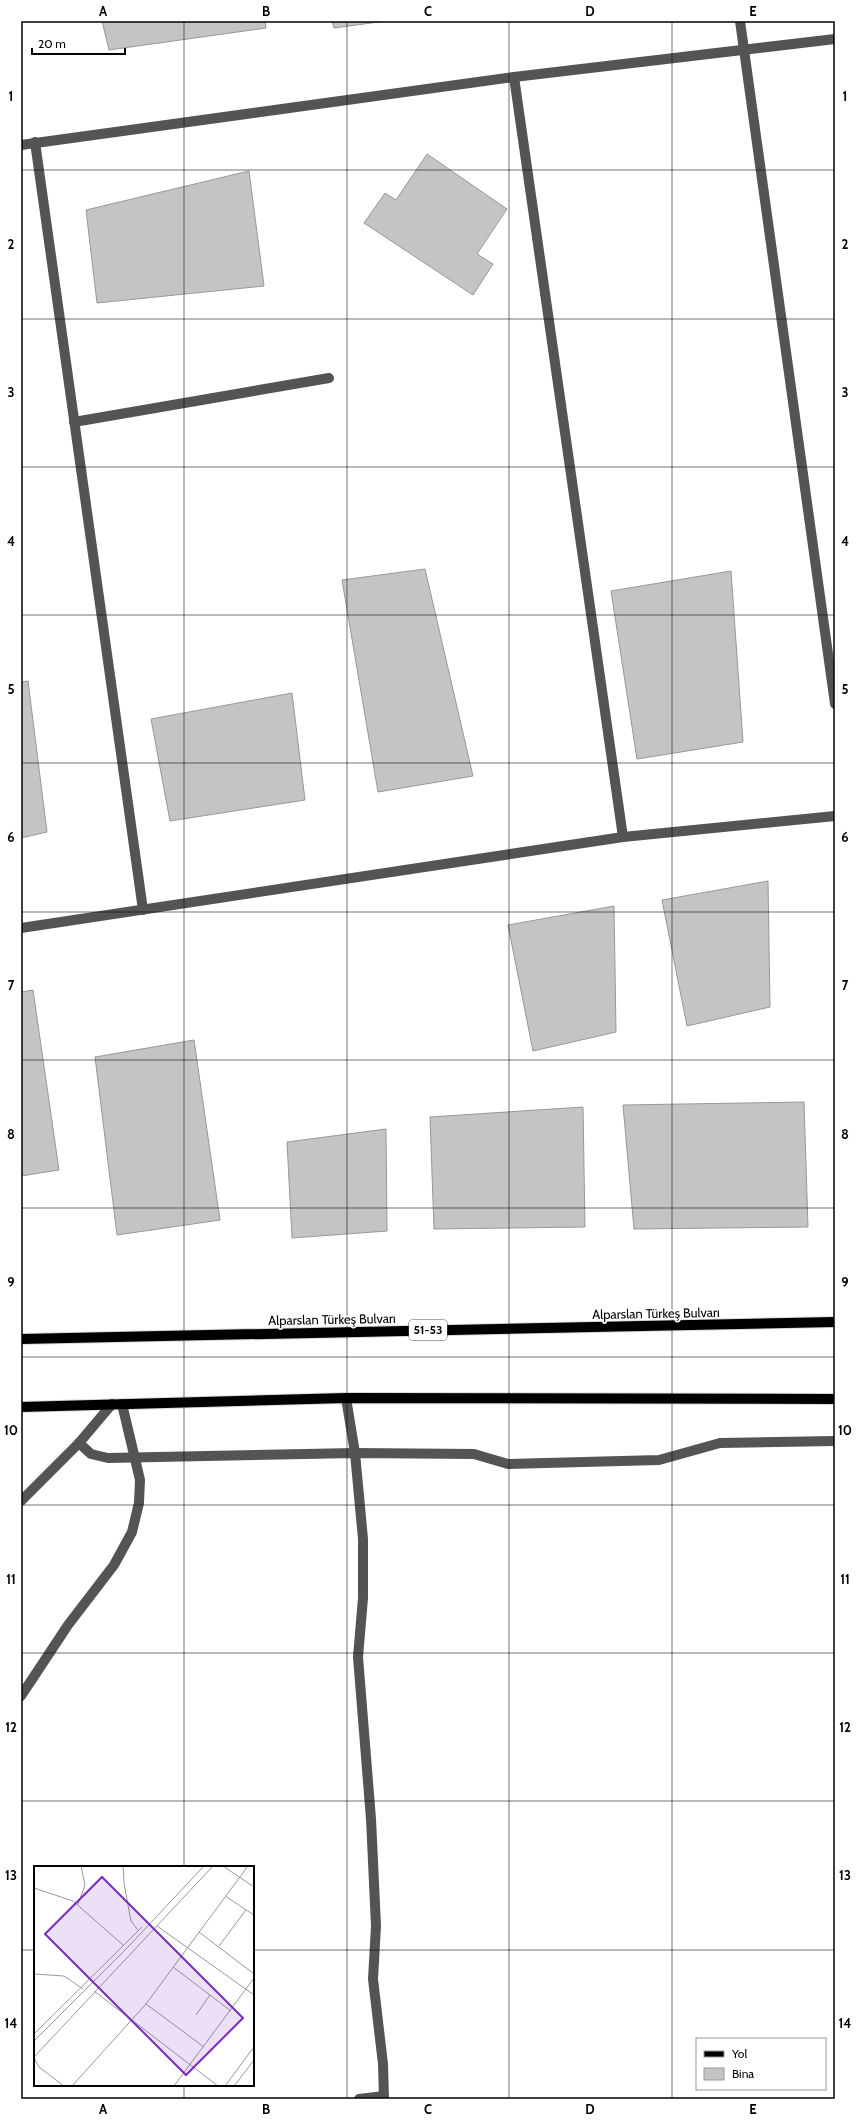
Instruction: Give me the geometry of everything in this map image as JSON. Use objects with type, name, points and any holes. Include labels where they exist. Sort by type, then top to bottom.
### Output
[{"type":"main road","name":"Alparslan Türkeş Bulvarı","points":[[21,1339],[835,1322]]},
{"type":"main road","points":[[21,1407],[346,1398],[835,1399]]},
{"type":"street","points":[[740,21],[835,704]]},
{"type":"street","points":[[21,144],[514,77],[835,40]]},
{"type":"street","points":[[514,77],[623,837]]},
{"type":"street","points":[[35,142],[143,910]]},
{"type":"street","points":[[74,422],[329,378]]},
{"type":"street","points":[[21,928],[623,837],[835,816]]},
{"type":"street","points":[[346,1398],[355,1453],[363,1539],[363,1598],[358,1657],[371,1819],[375,1910],[373,1979],[383,2064],[384,2098],[360,2099]]},
{"type":"street","points":[[21,1501],[117,1404],[140,1480],[139,1503],[132,1532],[114,1565],[68,1625],[21,1696]]},
{"type":"street","points":[[79,1443],[91,1454],[108,1458],[355,1453],[474,1454],[508,1464],[659,1460],[720,1444],[835,1441]]},
{"type":"building","points":[[102,21],[265,21],[266,28],[109,50]]},
{"type":"building","points":[[332,21],[386,21],[334,28]]},
{"type":"building","points":[[427,154],[507,209],[477,254],[493,264],[473,295],[364,223],[385,193],[396,200]]},
{"type":"building","points":[[249,171],[264,286],[97,303],[86,210]]},
{"type":"building","points":[[425,569],[473,776],[378,792],[342,580]]},
{"type":"building","points":[[731,571],[743,742],[637,759],[611,591]]},
{"type":"building","points":[[28,681],[47,832],[21,838],[21,682]]},
{"type":"building","points":[[292,693],[305,800],[170,821],[151,719]]},
{"type":"building","points":[[768,881],[770,1007],[687,1026],[662,900]]},
{"type":"building","points":[[614,906],[616,1032],[533,1051],[508,925]]},
{"type":"building","points":[[33,990],[59,1170],[21,1176],[21,992]]},
{"type":"building","points":[[194,1040],[220,1220],[117,1235],[95,1057]]},
{"type":"building","points":[[804,1102],[808,1227],[634,1229],[623,1105]]},
{"type":"building","points":[[583,1107],[585,1227],[434,1229],[430,1117]]},
{"type":"building","points":[[386,1129],[387,1231],[292,1238],[287,1142]]}]
